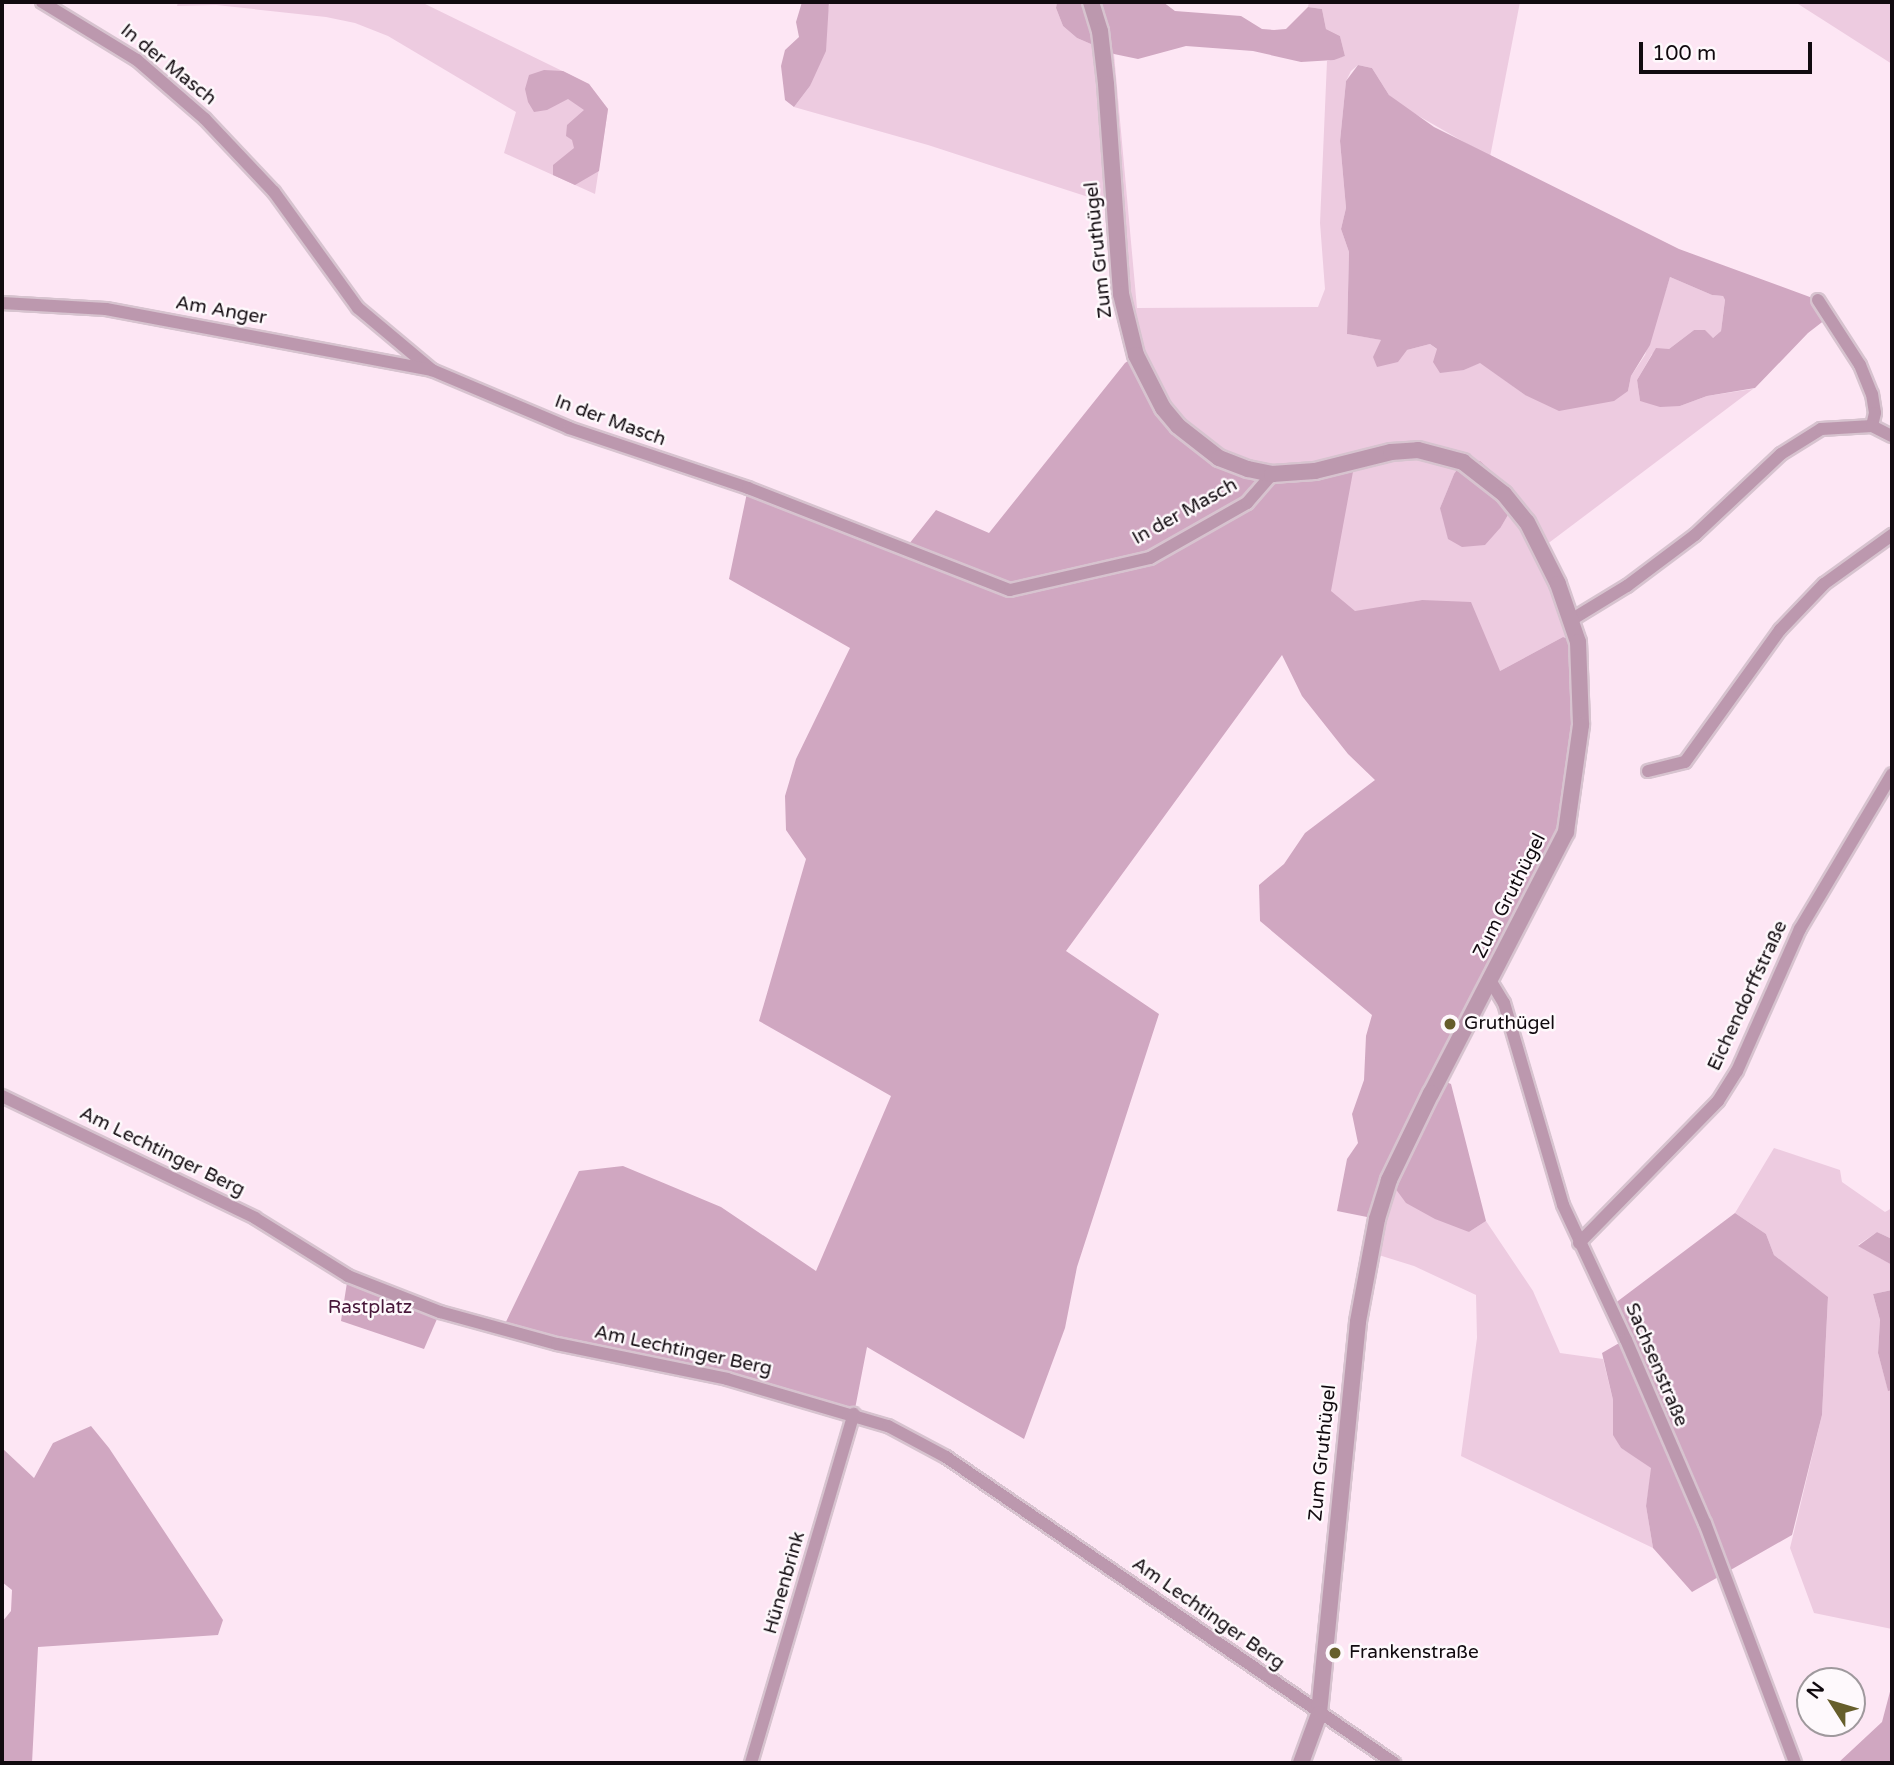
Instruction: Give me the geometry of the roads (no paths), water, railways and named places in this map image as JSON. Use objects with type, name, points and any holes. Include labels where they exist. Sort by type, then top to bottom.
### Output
[{"type":"street","name":"In der Masch","points":[[42,2],[137,60],[205,119],[274,192],[358,308],[432,370],[569,428],[748,488],[1010,590],[1150,558],[1247,503],[1272,474]]},
{"type":"street","name":"Zum Gruthügel","points":[[1091,2],[1100,31],[1106,84],[1121,294],[1136,355],[1163,408],[1197,443],[1219,458],[1248,469],[1272,474],[1315,471],[1391,452],[1418,450],[1463,462],[1504,494],[1527,522],[1542,548],[1578,642],[1582,683],[1581,725],[1566,832],[1389,1180],[1377,1219],[1358,1322],[1319,1714],[1301,1763]]},
{"type":"street","points":[[1818,300],[1860,365],[1872,394],[1875,413],[1872,426]]},
{"type":"street","name":"Am Anger","points":[[2,303],[106,309],[432,370]]},
{"type":"street","points":[[1571,620],[1627,586],[1695,535],[1781,454],[1821,429],[1872,426],[1892,436]]},
{"type":"street","points":[[1648,771],[1685,762],[1780,630],[1824,584],[1892,534]]},
{"type":"street","name":"Eichendorffstraße","points":[[1579,1243],[1718,1101],[1737,1071],[1800,929],[1892,774]]},
{"type":"street","name":"Sachsenstraße","points":[[1490,980],[1504,1003],[1563,1205],[1626,1340],[1705,1523],[1795,1763]]},
{"type":"street","name":"Am Lechtinger Berg","points":[[2,1096],[255,1218],[348,1276],[440,1312],[486,1326],[727,1379],[854,1413],[888,1426],[946,1457],[1319,1714]]},
{"type":"street","name":"Hünenbrink","points":[[751,1763],[854,1413]]},
{"type":"street","points":[[1319,1714],[1394,1763]]},
{"type":"place","name":"Gruthügel","points":[[1450,1024]]},
{"type":"place","name":"Frankenstraße","points":[[1335,1653]]},
{"type":"park label","name":"Rastplatz","points":[[370,1308]]}]
